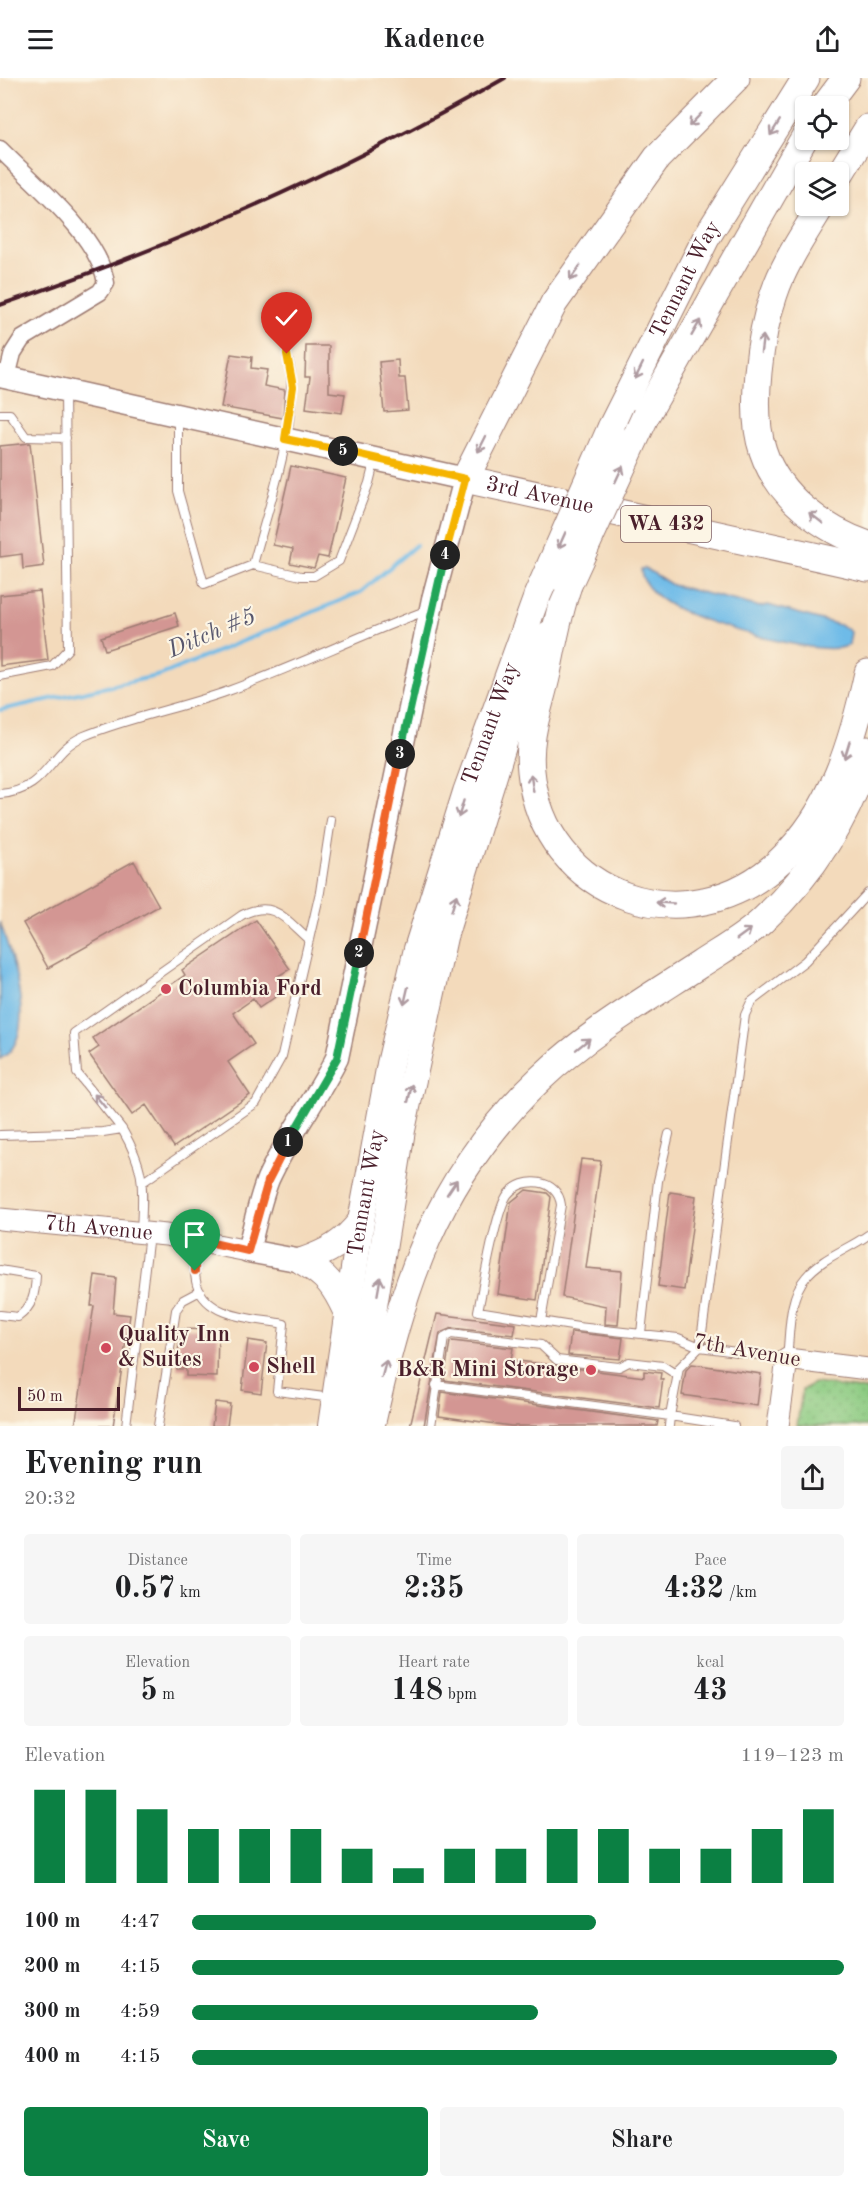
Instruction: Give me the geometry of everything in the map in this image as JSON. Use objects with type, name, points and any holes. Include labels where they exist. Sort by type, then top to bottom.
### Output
[{"type":"highway","points":[[465,479],[554,303],[657,158],[736,78]]},
{"type":"highway","name":"Tennant Way","points":[[548,603],[611,428],[706,238],[806,78]]},
{"type":"highway","points":[[832,96],[846,78]]},
{"type":"highway","points":[[847,162],[868,128]]},
{"type":"highway","name":"Tennant Way","points":[[548,603],[568,585],[646,415],[797,150]]},
{"type":"highway","points":[[816,216],[774,292],[762,337],[758,386],[762,450],[775,477],[800,506],[827,526],[868,545]]},
{"type":"highway","name":"3rd Avenue","points":[[465,479],[868,568]]},
{"type":"highway","points":[[548,603],[530,744],[530,769],[539,810],[547,829],[573,865],[606,889],[647,902],[695,903],[720,898],[747,885],[781,860],[808,829],[827,800],[847,752],[868,673]]},
{"type":"highway","points":[[371,1426],[403,1300],[422,1248],[444,1200],[474,1155],[540,1078],[588,1039],[761,922],[797,883],[826,844],[842,818],[868,750]]},
{"type":"main road","name":"3rd Avenue","points":[[4,377],[465,479]]},
{"type":"main road","points":[[248,1251],[268,1181],[298,1122],[321,1090],[337,1058],[431,609],[465,479]]},
{"type":"main road","name":"Tennant Way","points":[[331,1426],[346,1311],[361,1221],[390,1064],[417,949],[466,792],[548,603]]},
{"type":"main road","name":"Tennant Way","points":[[355,1426],[402,1130],[444,936],[548,603]]},
{"type":"main road","points":[[302,1261],[327,1252],[347,1239],[361,1221]]},
{"type":"main road","name":"7th Avenue","points":[[248,1251],[302,1261]]},
{"type":"main road","points":[[302,1261],[323,1274],[334,1286],[346,1311]]},
{"type":"street","points":[[0,149],[90,241],[104,269],[106,283],[100,292],[22,339],[4,377]]},
{"type":"street","name":"7th Avenue","points":[[0,1219],[195,1239],[248,1251]]},
{"type":"street","points":[[778,1426],[787,1359]]},
{"type":"street","name":"7th Avenue","points":[[787,1359],[868,1369]]},
{"type":"lane","points":[[253,565],[285,439],[293,387],[287,354]]},
{"type":"lane","points":[[0,676],[52,666],[68,650],[65,390]]},
{"type":"lane","points":[[0,414],[10,414],[26,437],[66,438]]},
{"type":"lane","points":[[178,415],[178,491],[204,584],[253,565],[314,576],[339,561],[369,483],[375,459]]},
{"type":"lane","points":[[0,794],[16,793],[34,784],[61,753],[81,737],[229,691],[431,609]]},
{"type":"lane","points":[[143,1182],[256,1103],[282,1056],[309,940],[331,820]]},
{"type":"lane","points":[[669,1426],[679,1368],[700,1347],[745,1016],[751,1002],[805,961],[868,893]]},
{"type":"lane","points":[[126,1426],[145,1233],[143,1182],[137,1154],[123,1129],[77,1073],[74,1033],[242,915],[258,907],[274,911],[309,940]]},
{"type":"lane","points":[[0,1135],[103,1132],[123,1129]]},
{"type":"lane","points":[[641,1333],[658,1181],[669,1134]]},
{"type":"lane","name":"7th Avenue","points":[[541,1321],[561,1205],[556,1189],[550,1185],[528,1183],[516,1187],[507,1195],[488,1261],[478,1311],[541,1321],[678,1338],[700,1347],[787,1359]]},
{"type":"lane","points":[[787,1359],[794,1304],[798,1290],[806,1276],[868,1235]]},
{"type":"lane","points":[[195,1239],[195,1271],[200,1291],[212,1306],[223,1312],[284,1324],[277,1391],[334,1398]]},
{"type":"lane","points":[[0,1270],[36,1276],[35,1294],[28,1310],[18,1317],[0,1315]]},
{"type":"lane","points":[[158,1426],[176,1310],[183,1300],[200,1291]]},
{"type":"lane","points":[[433,1426],[436,1385],[444,1338],[452,1334],[541,1345],[557,1360],[619,1367],[629,1362],[663,1366],[677,1375]]},
{"type":"lane","points":[[436,1385],[734,1426]]},
{"type":"green space","points":[[814,1383],[868,1390],[868,1426],[797,1426],[802,1390]]},
{"type":"water","points":[[645,568],[672,585],[760,607],[768,605],[843,626],[851,632],[849,645],[836,648],[792,644],[739,631],[694,616],[654,594],[642,576],[641,569]]},
{"type":"water","points":[[0,922],[16,974],[21,1015],[19,1033],[12,1048],[0,1059]]},
{"type":"building","points":[[306,346],[329,346],[329,392],[345,394],[342,413],[306,408],[310,377],[305,377]]},
{"type":"building","points":[[231,354],[252,357],[251,368],[267,370],[264,386],[285,390],[283,418],[221,407]]},
{"type":"building","points":[[398,360],[399,378],[405,378],[408,410],[384,412],[379,362]]},
{"type":"building","points":[[30,443],[44,566],[23,569],[22,554],[0,557],[0,446]]},
{"type":"building","points":[[291,466],[346,478],[328,558],[318,556],[314,568],[290,563],[293,549],[273,545]]},
{"type":"building","points":[[40,591],[48,660],[0,666],[0,595]]},
{"type":"building","points":[[175,613],[179,626],[105,650],[101,637]]},
{"type":"building","points":[[134,861],[159,906],[48,968],[23,923]]},
{"type":"building","points":[[256,920],[290,969],[278,976],[287,989],[259,1008],[253,999],[233,1013],[254,1044],[228,1062],[250,1095],[174,1147],[146,1105],[132,1115],[89,1054],[99,1047],[93,1038],[185,975],[182,970]]},
{"type":"building","points":[[581,1159],[601,1161],[586,1268],[622,1271],[618,1325],[605,1324],[606,1306],[562,1297]]},
{"type":"building","points":[[526,1190],[547,1193],[551,1197],[537,1300],[498,1294],[511,1202]]},
{"type":"building","points":[[670,1192],[696,1196],[684,1290],[658,1286]]},
{"type":"building","name":"Quality Inn & Suites","points":[[95,1275],[116,1278],[113,1313],[130,1315],[113,1426],[75,1426],[94,1306],[91,1306]]},
{"type":"building","points":[[437,1314],[516,1324],[514,1335],[452,1328],[440,1333],[424,1426],[410,1426]]},
{"type":"building","points":[[180,1329],[218,1330],[217,1377],[186,1376],[186,1369],[177,1369]]},
{"type":"building","points":[[571,1332],[623,1338],[620,1359],[568,1355]]},
{"type":"building","name":"Shell","points":[[248,1340],[267,1343],[261,1393],[242,1390]]},
{"type":"building","points":[[452,1341],[513,1348],[511,1360],[644,1377],[644,1371],[661,1373],[660,1379],[663,1379],[659,1408],[444,1380]]},
{"type":"building","points":[[692,1364],[761,1374],[757,1406],[682,1395],[686,1370]]},
{"type":"building","points":[[442,1392],[658,1421],[657,1426],[511,1426],[439,1416]]},
{"type":"building","points":[[215,1402],[230,1404],[227,1426],[212,1426]]},
{"type":"waterway","name":"Ditch #5","points":[[0,710],[161,675],[361,592],[416,545]]},
{"type":"railway","points":[[0,305],[131,257],[258,204],[383,144],[505,78]]},
{"type":"place","name":"Columbia Ford","points":[[166,989]]},
{"type":"place","name":"Quality Inn & Suites","points":[[106,1348]]},
{"type":"place","name":"Shell","points":[[254,1367]]},
{"type":"place","name":"B&R Mini Storage","points":[[591,1370]]},
{"type":"route","points":[[195,1271],[195,1239],[248,1251],[268,1181],[298,1122],[321,1090],[337,1058],[433,599],[465,479],[285,439],[293,387],[292,370],[287,354]]}]
